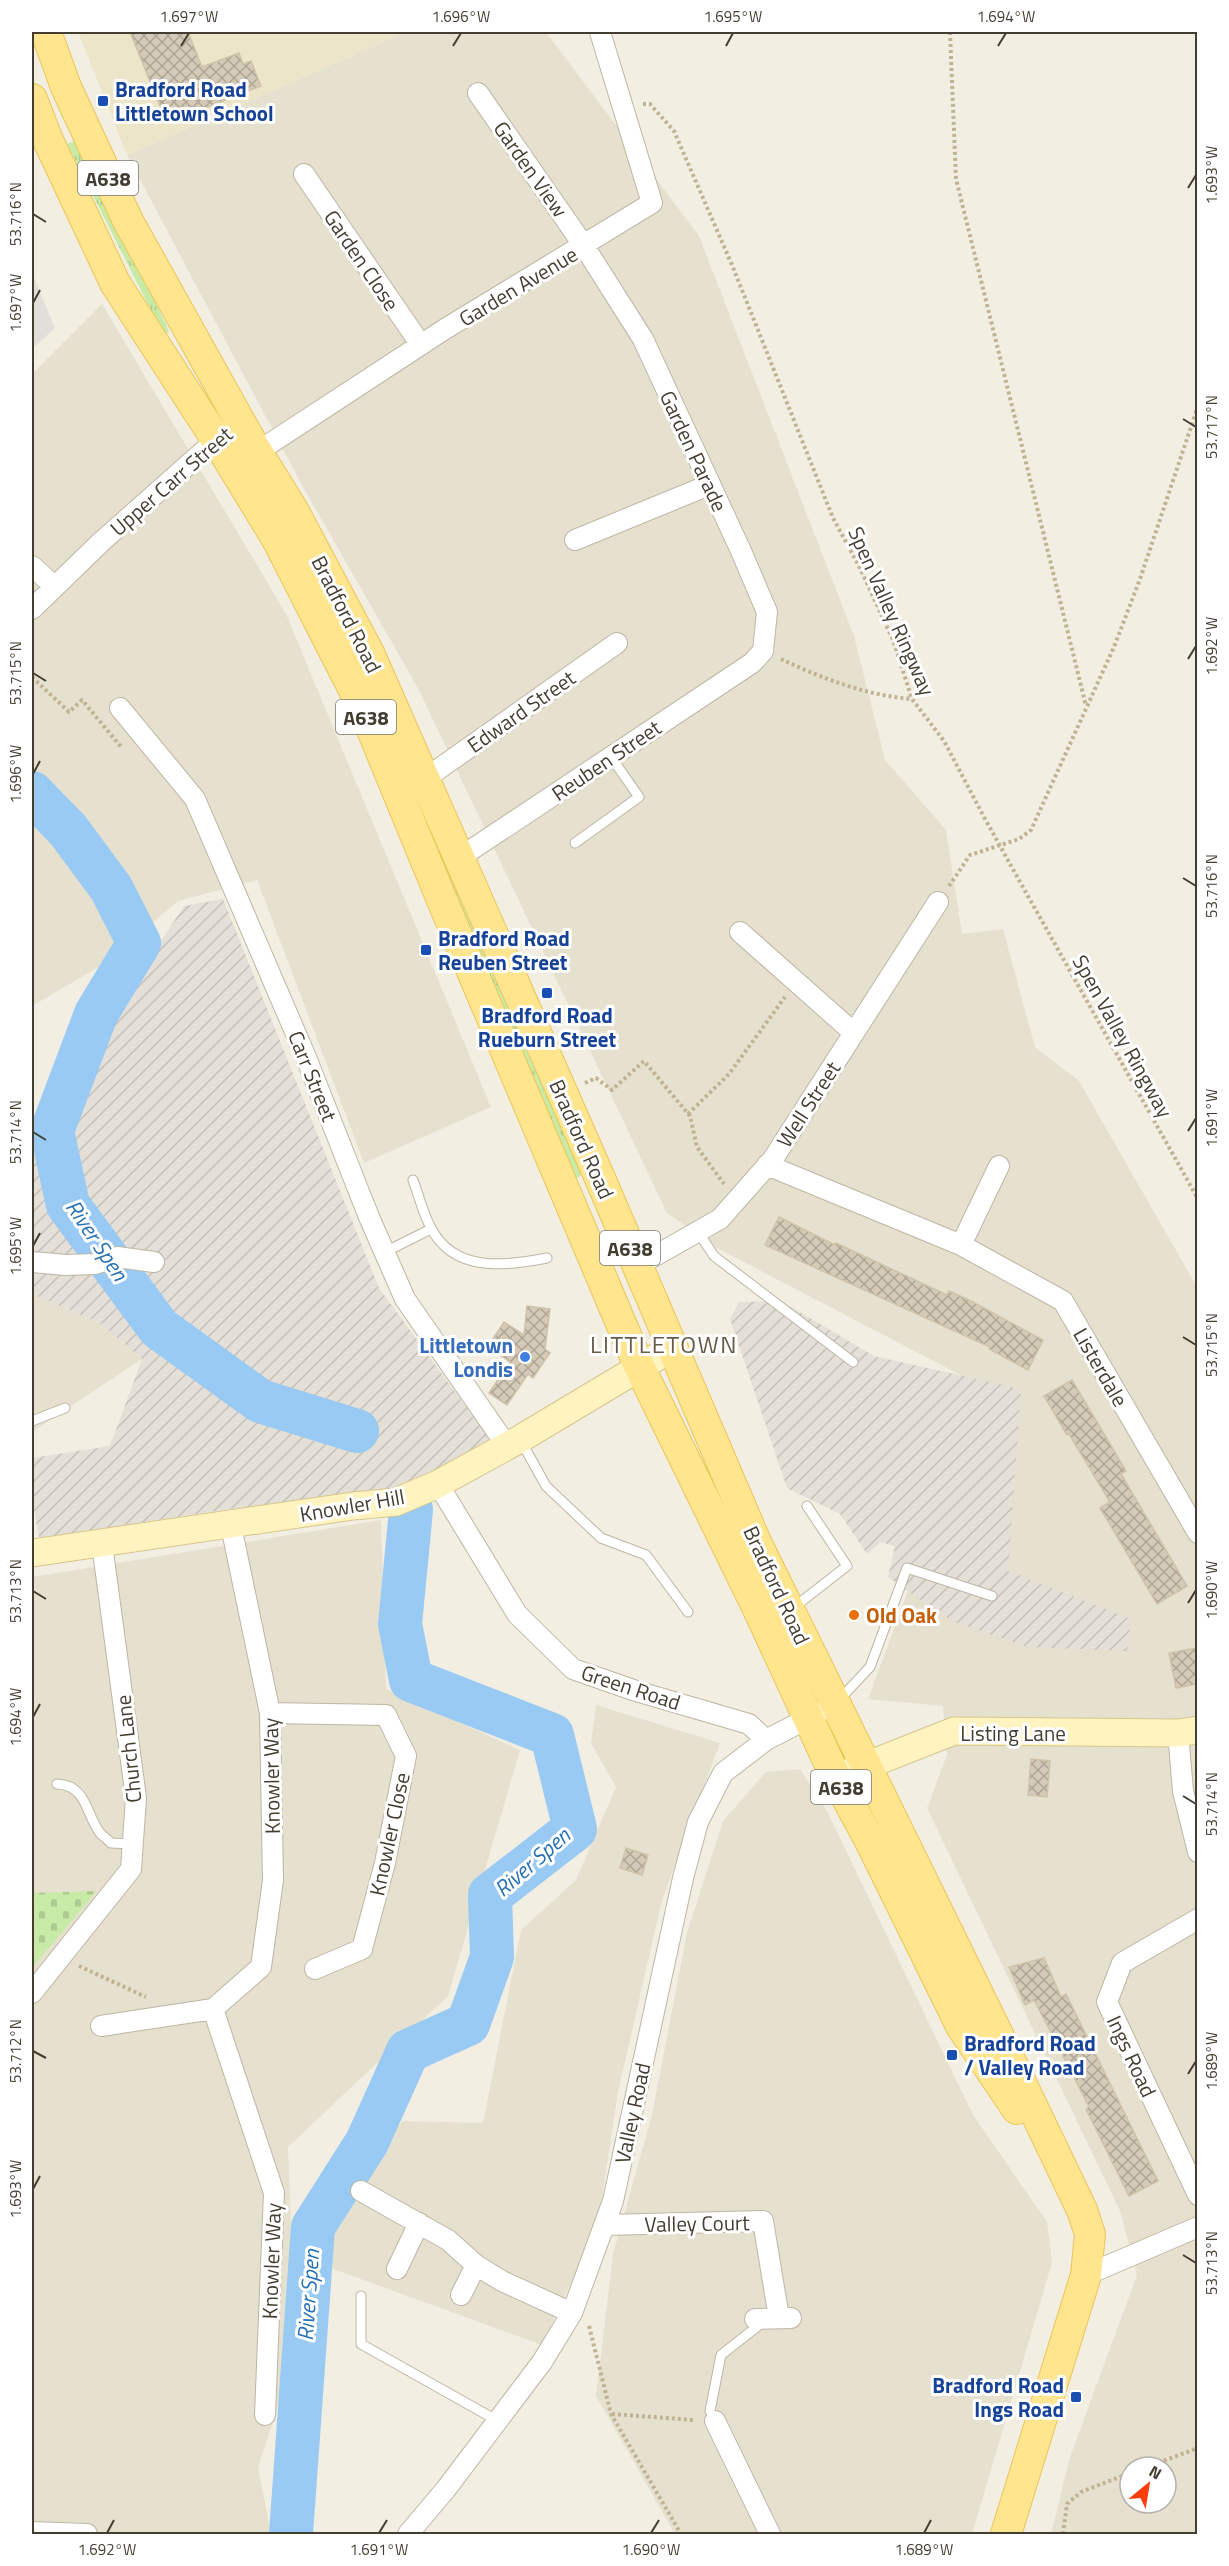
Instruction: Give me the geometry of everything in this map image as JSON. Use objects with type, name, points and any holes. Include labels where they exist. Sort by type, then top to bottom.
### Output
[{"type":"main road","name":"Bradford Road","points":[[46,32],[66,87],[128,221],[240,420],[245,460],[278,541],[363,708],[639,1366],[758,1609],[807,1719],[961,2026],[1072,2191]]},
{"type":"main road","name":"Bradford Road","points":[[32,99],[47,138],[114,283],[216,439],[245,460],[293,510],[369,653],[426,778],[756,1542],[1082,2210],[1090,2234],[1086,2276],[1006,2535]]},
{"type":"street","name":"Garden Avenue","points":[[245,460],[420,345],[652,203],[600,32]]},
{"type":"street","name":"Garden View","points":[[478,93],[584,246]]},
{"type":"street","name":"Garden Close","points":[[304,174],[420,345]]},
{"type":"street","name":"Garden Parade","points":[[584,246],[643,339],[767,612],[758,657]]},
{"type":"street","name":"Upper Carr Street","points":[[32,609],[101,542],[240,420]]},
{"type":"street","points":[[574,540],[709,485]]},
{"type":"street","points":[[32,566],[55,587]]},
{"type":"street","name":"Edward Street","points":[[426,778],[617,644]]},
{"type":"street","name":"Reuben Street","points":[[459,858],[758,657]]},
{"type":"street","name":"Carr Street","points":[[120,708],[195,799],[405,1299],[514,1442]]},
{"type":"street","name":"Well Street","points":[[637,1266],[720,1219],[767,1166],[938,902]]},
{"type":"street","points":[[740,932],[854,1033]]},
{"type":"street","name":"Listerdale","points":[[767,1166],[961,1245],[1063,1301],[1197,1533]]},
{"type":"street","points":[[961,1245],[999,1166]]},
{"type":"street","points":[[32,1262],[66,1265],[96,1264],[117,1257],[154,1262]]},
{"type":"street","name":"Knowler Hill","points":[[32,1553],[231,1526],[353,1506],[396,1502],[438,1484],[514,1442],[672,1348]]},
{"type":"street","name":"Green Road","points":[[438,1484],[517,1614],[573,1669],[636,1691],[748,1724],[766,1740]]},
{"type":"street","name":"Knowler Way","points":[[231,1526],[270,1713],[273,1880],[261,1967],[213,2009],[274,2193],[265,2415]]},
{"type":"street","name":"Church Lane","points":[[32,1993],[131,1869],[136,1798],[102,1544]]},
{"type":"street","name":"Valley Road","points":[[408,2535],[542,2362],[572,2313],[613,2201],[683,1878],[698,1822],[723,1773],[766,1740],[834,1705]]},
{"type":"street","name":"Knowler Close","points":[[270,1713],[386,1715],[406,1756],[385,1863],[362,1949],[315,1969]]},
{"type":"street","name":"Listing Lane","points":[[836,1778],[954,1731],[1188,1732]]},
{"type":"street","points":[[1188,1732],[1183,1791],[1197,1852]]},
{"type":"street","name":"Ings Road","points":[[1197,1919],[1122,1963],[1107,2002],[1197,2195]]},
{"type":"street","points":[[101,2026],[213,2009]]},
{"type":"street","points":[[361,2191],[448,2240],[476,2265],[502,2281],[572,2313]]},
{"type":"street","name":"Valley Court","points":[[605,2225],[763,2221],[774,2318]]},
{"type":"street","points":[[397,2269],[419,2223]]},
{"type":"street","points":[[1086,2276],[1197,2227]]},
{"type":"street","points":[[461,2295],[476,2265]]},
{"type":"street","points":[[712,2416],[770,2535]]},
{"type":"street","points":[[32,2532],[87,2535]]},
{"type":"lane","points":[[575,843],[639,797],[611,757]]},
{"type":"lane","points":[[413,1180],[431,1229],[449,1251],[463,1260],[514,1264],[547,1258]]},
{"type":"lane","points":[[385,1252],[431,1229]]},
{"type":"lane","points":[[698,1232],[714,1256],[853,1362]]},
{"type":"lane","points":[[32,1421],[65,1408]]},
{"type":"lane","points":[[514,1442],[546,1486],[601,1538],[646,1555],[688,1612]]},
{"type":"lane","points":[[788,1611],[847,1566],[807,1506]]},
{"type":"lane","points":[[834,1705],[870,1667],[907,1568],[992,1596]]},
{"type":"lane","points":[[57,1785],[68,1785],[76,1790],[99,1832],[111,1843],[133,1844]]},
{"type":"lane","points":[[361,2296],[361,2344],[498,2421]]},
{"type":"lane","points":[[712,2416],[720,2355],[774,2318]]},
{"type":"path","points":[[950,32],[956,179],[1086,706]]},
{"type":"path","name":"Spen Valley Ringway","points":[[621,103],[650,104],[674,131],[732,265],[833,518],[893,640],[912,699],[944,741],[984,818],[1197,1199]]},
{"type":"path","points":[[938,902],[970,855],[1019,839],[1032,830],[1114,647],[1140,579],[1197,406]]},
{"type":"path","points":[[758,657],[892,698],[912,699]]},
{"type":"path","points":[[32,677],[69,712],[82,700],[124,750]]},
{"type":"path","points":[[688,1114],[729,1074],[797,982]]},
{"type":"path","points":[[562,1093],[596,1078],[612,1090],[644,1061],[688,1114],[697,1147],[736,1200]]},
{"type":"path","points":[[60,1957],[180,2014]]},
{"type":"path","points":[[581,2290],[611,2414],[681,2535]]},
{"type":"path","points":[[611,2414],[712,2416]]},
{"type":"path","points":[[1178,2455],[1197,2448]]},
{"type":"path","points":[[1063,2535],[1068,2504],[1081,2492],[1118,2478]]},
{"type":"shaded area","points":[[78,32],[406,32],[127,155]]},
{"type":"shaded area","points":[[406,32],[546,32],[699,236],[854,636],[885,760],[946,830],[962,934],[1003,929],[1035,1047],[1079,1081],[1197,1287],[1197,2534],[1051,2534],[1070,2457],[1137,2275],[1120,2211],[927,1808],[947,1755],[943,1706],[868,1699],[910,1586],[1000,1618],[1020,1406],[717,1248],[667,1213],[418,688],[303,487],[127,155]]},
{"type":"shaded area","points":[[32,273],[55,328],[32,349]]},
{"type":"shaded area","points":[[102,304],[286,614],[491,1107],[364,1163],[257,880],[178,901],[104,964],[32,1006],[32,374]]},
{"type":"shaded area","points":[[223,899],[379,1288],[491,1441],[420,1477],[378,1494],[229,1509],[39,1538],[32,1498],[32,1458],[110,1446],[142,1359],[100,1323],[32,1294],[32,1127],[84,1071],[147,962],[184,906]]},
{"type":"shaded area","points":[[32,1294],[100,1323],[142,1359],[32,1432]]},
{"type":"shaded area","points":[[781,1301],[874,1356],[1021,1389],[1008,1571],[1131,1619],[1127,1651],[1027,1647],[952,1621],[888,1577],[895,1546],[881,1542],[867,1554],[840,1514],[787,1488],[730,1319],[739,1302]]},
{"type":"shaded area","points":[[381,1520],[386,1689],[520,1750],[448,1996],[288,2147],[291,2223],[351,2181],[403,2121],[483,2123],[521,1930],[576,1880],[616,1787],[591,1743],[596,1705],[720,1743],[662,1900],[618,2092],[598,2225],[542,2345],[325,2266],[258,2467],[271,2534],[32,2534],[32,1577]]},
{"type":"shaded area","points":[[800,1769],[827,1811],[973,2115],[1047,2222],[1052,2263],[972,2534],[675,2534],[596,2396],[613,2254],[652,2115],[687,1933],[723,1821],[766,1772]]},
{"type":"green space","points":[[79,139],[169,331],[164,336],[67,144]]},
{"type":"green space","points":[[411,767],[521,1039],[583,1174],[568,1183],[399,771]]},
{"type":"green space","points":[[97,1891],[32,1968],[32,1893]]},
{"type":"building","points":[[130,32],[188,32],[202,67],[239,53],[243,64],[251,61],[261,86],[167,123]]},
{"type":"building","points":[[779,1217],[835,1245],[836,1243],[947,1295],[949,1291],[969,1300],[1043,1340],[1028,1370],[989,1349],[990,1347],[765,1245]]},
{"type":"building","name":"Littletown Londis","points":[[527,1306],[550,1309],[545,1349],[550,1353],[533,1378],[528,1374],[507,1405],[489,1393],[510,1362],[488,1346],[504,1322],[524,1335]]},
{"type":"building","points":[[1072,1380],[1126,1471],[1121,1474],[1187,1586],[1157,1604],[1100,1508],[1110,1502],[1044,1396]]},
{"type":"building","points":[[1197,1648],[1197,1684],[1176,1688],[1169,1653]]},
{"type":"building","points":[[1031,1759],[1050,1761],[1047,1797],[1028,1795]]},
{"type":"building","points":[[626,1848],[648,1855],[642,1875],[620,1868]]},
{"type":"building","points":[[1044,1958],[1061,1997],[1066,1994],[1158,2181],[1129,2196],[1086,2109],[1089,2107],[1034,2000],[1025,2005],[1009,1967]]},
{"type":"waterway","name":"River Spen","points":[[32,793],[68,830],[111,888],[139,943],[96,1014],[52,1131],[68,1205],[159,1328],[260,1401],[357,1431]]},
{"type":"waterway","name":"River Spen","points":[[291,2534],[313,2227],[367,2142],[408,2051],[468,2024],[492,1957],[490,1895],[575,1829],[552,1735],[411,1680],[400,1624],[411,1510]]},
{"type":"place","name":"Bradford Road Littletown School","points":[[103,101]]},
{"type":"place","name":"Bradford Road Reuben Street","points":[[426,950]]},
{"type":"place","name":"Bradford Road Rueburn Street","points":[[547,993]]},
{"type":"place","name":"Littletown Londis","points":[[525,1357]]},
{"type":"place","name":"Old Oak","points":[[854,1615]]},
{"type":"place","name":"Bradford Road / Valley Road","points":[[952,2055]]},
{"type":"place","name":"Bradford Road Ings Road","points":[[1076,2397]]},
{"type":"district","name":"LITTLETOWN","points":[[664,1344]]}]
